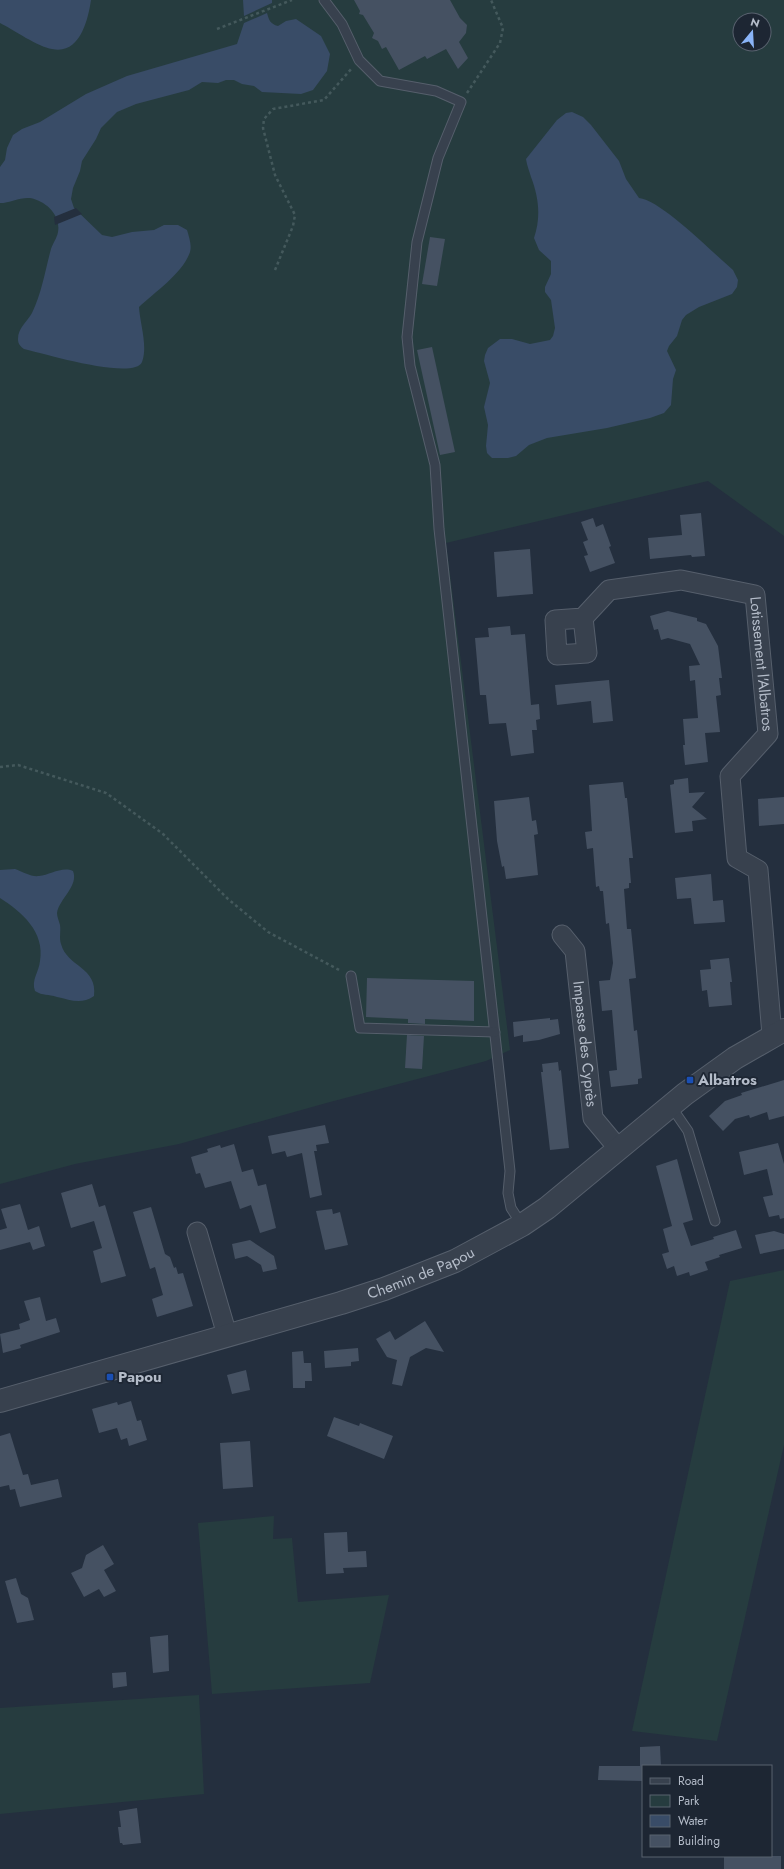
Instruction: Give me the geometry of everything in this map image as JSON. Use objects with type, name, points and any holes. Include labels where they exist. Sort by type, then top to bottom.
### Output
[{"type":"street","name":"Lotissement l'Albatros","points":[[583,618],[609,590],[681,580],[755,595],[768,734],[730,776],[736,858],[758,870],[778,1033]]},
{"type":"street","name":"Impasse des Cyprès","points":[[562,935],[575,950],[593,1118],[618,1148]]},
{"type":"street","name":"Chemin de Papou","points":[[0,1401],[384,1289],[455,1261],[522,1225],[546,1208],[618,1148],[735,1058],[778,1033]]},
{"type":"street","points":[[197,1232],[227,1335]]},
{"type":"lane","points":[[324,0],[342,24],[359,60],[380,81],[436,91],[461,102],[438,158],[418,242],[407,338],[410,366],[435,465],[440,529],[488,955],[494,1032],[510,1171],[508,1193],[510,1208],[522,1225]]},
{"type":"lane","points":[[350,976],[360,1028],[494,1032]]},
{"type":"lane","points":[[669,1108],[688,1131],[714,1220]]},
{"type":"path","points":[[217,29],[292,0]]},
{"type":"path","points":[[461,102],[490,61],[500,43],[503,28],[491,0]]},
{"type":"path","points":[[275,270],[293,226],[295,215],[276,175],[263,128],[264,119],[273,109],[324,100],[359,60]]},
{"type":"path","points":[[0,767],[18,765],[106,793],[163,834],[228,899],[268,932],[350,976]]},
{"type":"green space","points":[[0,0],[784,0],[784,536],[708,481],[446,543],[510,1050],[486,1061],[179,1144],[75,1164],[0,1184]]},
{"type":"green space","points":[[784,1270],[784,1445],[717,1741],[632,1731],[730,1281]]},
{"type":"green space","points":[[274,1516],[273,1539],[292,1538],[298,1602],[389,1595],[370,1683],[212,1694],[198,1523]]},
{"type":"green space","points":[[199,1695],[204,1794],[0,1814],[0,1708]]},
{"type":"water","points":[[0,0],[91,0],[85,26],[76,41],[69,47],[52,49],[46,48],[26,38],[0,23]]},
{"type":"water","points":[[243,0],[272,0],[272,3],[244,16]]},
{"type":"water","points":[[267,13],[270,21],[275,25],[278,26],[286,21],[296,19],[321,36],[330,54],[327,71],[313,90],[301,94],[262,92],[254,86],[242,84],[234,80],[226,80],[218,83],[202,82],[189,90],[136,104],[117,112],[101,128],[82,161],[71,199],[74,208],[102,235],[112,237],[132,232],[154,230],[164,225],[178,225],[187,230],[191,247],[186,260],[175,275],[139,307],[144,342],[144,356],[142,362],[135,367],[123,369],[67,360],[24,349],[19,344],[18,335],[21,328],[32,313],[38,297],[51,249],[57,234],[58,226],[55,215],[42,202],[26,198],[0,203],[0,167],[5,160],[7,148],[13,135],[22,129],[40,122],[86,94],[127,76],[237,44],[244,23]]},
{"type":"water","points":[[572,112],[583,117],[591,125],[619,161],[626,179],[639,198],[649,201],[673,217],[733,270],[738,280],[737,287],[732,294],[699,307],[686,315],[682,320],[677,336],[667,351],[676,370],[673,379],[671,405],[664,413],[650,418],[607,428],[547,438],[529,445],[516,456],[508,458],[492,458],[487,453],[486,446],[488,425],[484,407],[490,383],[484,361],[488,348],[500,339],[512,339],[530,344],[550,340],[553,336],[555,328],[551,300],[545,292],[545,287],[551,274],[551,261],[539,250],[534,238],[538,223],[538,208],[536,192],[526,159],[557,120],[566,113]]},
{"type":"water","points":[[15,869],[36,876],[60,870],[73,871],[73,882],[57,913],[60,925],[60,942],[64,952],[69,958],[87,973],[91,979],[94,986],[94,996],[89,999],[76,1001],[38,993],[35,991],[34,983],[41,951],[39,941],[35,932],[24,916],[0,898],[0,870]]},
{"type":"pier","points":[[76,208],[82,214],[55,225],[54,217]]},
{"type":"building","points":[[354,0],[450,0],[460,18],[467,25],[466,33],[459,42],[468,58],[458,69],[446,49],[427,59],[425,56],[399,70],[386,47],[382,49],[378,41],[372,38],[374,33],[363,15],[359,14],[360,11]]},
{"type":"building","points":[[430,237],[445,239],[437,286],[422,284]]},
{"type":"building","points":[[432,347],[455,452],[440,455],[417,350]]},
{"type":"building","points":[[701,513],[705,556],[692,557],[691,555],[650,559],[648,538],[682,535],[680,515]]},
{"type":"building","points":[[593,518],[596,527],[603,524],[615,563],[590,572],[584,556],[588,555],[583,542],[588,540],[581,522]]},
{"type":"building","points":[[530,549],[533,594],[497,597],[494,552]]},
{"type":"building","points":[[668,611],[697,618],[697,621],[706,624],[718,646],[722,678],[719,678],[721,695],[716,696],[720,732],[705,733],[708,762],[685,765],[683,719],[698,718],[695,680],[690,681],[689,666],[700,665],[690,644],[668,638],[661,640],[658,629],[654,630],[650,616]]},
{"type":"building","points":[[510,626],[511,635],[525,634],[531,705],[539,704],[540,719],[536,720],[537,730],[532,730],[534,753],[511,756],[506,723],[489,724],[486,695],[480,695],[475,638],[489,637],[488,628]]},
{"type":"building","points":[[609,680],[613,721],[593,723],[591,701],[557,705],[555,685]]},
{"type":"building","points":[[688,778],[689,793],[705,792],[692,807],[707,819],[692,821],[693,831],[675,833],[670,785],[674,784],[674,780]]},
{"type":"building","points":[[623,782],[625,798],[627,798],[633,858],[629,858],[631,883],[629,883],[629,888],[624,889],[627,929],[631,929],[636,978],[629,979],[634,1031],[637,1030],[642,1078],[638,1079],[638,1084],[611,1087],[609,1071],[617,1070],[612,1010],[602,1011],[599,981],[610,980],[613,963],[609,923],[606,924],[603,891],[600,891],[599,886],[596,887],[593,848],[587,849],[585,832],[592,831],[589,785]]},
{"type":"building","points":[[529,797],[532,821],[536,820],[538,834],[534,835],[538,875],[506,879],[497,841],[494,801]]},
{"type":"building","points":[[784,797],[784,824],[759,826],[758,799]]},
{"type":"building","points":[[711,874],[713,901],[723,900],[725,922],[694,924],[691,898],[677,899],[675,878]]},
{"type":"building","points":[[729,958],[732,982],[730,982],[732,1005],[709,1007],[707,990],[702,991],[700,970],[711,969],[710,960]]},
{"type":"building","points":[[367,978],[474,981],[474,1021],[425,1019],[425,1024],[408,1023],[408,1019],[366,1017]]},
{"type":"building","points":[[550,1018],[550,1020],[558,1019],[560,1034],[539,1040],[523,1042],[523,1035],[514,1037],[513,1022]]},
{"type":"building","points":[[407,1035],[424,1036],[422,1069],[405,1068]]},
{"type":"building","points":[[558,1062],[559,1071],[561,1070],[569,1148],[550,1150],[541,1072],[543,1072],[542,1064]]},
{"type":"building","points":[[784,1080],[784,1116],[769,1120],[767,1112],[750,1118],[749,1115],[735,1119],[723,1131],[709,1116],[725,1101],[742,1095],[741,1093]]},
{"type":"building","points":[[325,1125],[329,1143],[316,1145],[317,1151],[314,1151],[322,1195],[310,1198],[302,1153],[287,1157],[285,1151],[272,1154],[268,1136]]},
{"type":"building","points":[[778,1143],[784,1164],[784,1218],[780,1219],[779,1215],[769,1217],[763,1197],[773,1195],[767,1169],[744,1175],[739,1152]]},
{"type":"building","points":[[234,1144],[242,1172],[253,1169],[258,1186],[266,1184],[276,1228],[260,1233],[251,1205],[240,1209],[231,1181],[205,1188],[200,1173],[196,1174],[191,1157],[208,1152],[207,1149],[220,1145],[221,1148]]},
{"type":"building","points":[[677,1159],[693,1220],[683,1223],[691,1246],[736,1230],[742,1248],[719,1255],[720,1257],[705,1262],[708,1270],[690,1276],[689,1272],[677,1276],[674,1266],[667,1269],[662,1254],[669,1252],[663,1229],[672,1226],[656,1166]]},
{"type":"building","points":[[92,1184],[99,1207],[105,1205],[126,1276],[101,1283],[93,1251],[102,1248],[94,1221],[71,1228],[61,1193]]},
{"type":"building","points":[[20,1204],[28,1230],[39,1226],[45,1246],[33,1250],[30,1242],[0,1250],[0,1230],[7,1228],[1,1209]]},
{"type":"building","points":[[151,1207],[165,1254],[170,1257],[178,1274],[183,1273],[193,1306],[157,1317],[152,1299],[163,1295],[155,1267],[150,1269],[133,1212]]},
{"type":"building","points":[[332,1209],[333,1214],[340,1212],[348,1245],[325,1250],[316,1211]]},
{"type":"building","points":[[774,1231],[784,1234],[784,1249],[760,1254],[755,1235]]},
{"type":"building","points":[[250,1240],[274,1256],[277,1269],[263,1272],[261,1265],[247,1256],[235,1259],[232,1244]]},
{"type":"building","points":[[40,1297],[46,1321],[56,1318],[60,1332],[20,1345],[21,1348],[3,1353],[0,1334],[20,1329],[19,1324],[30,1320],[24,1301]]},
{"type":"building","points":[[425,1321],[444,1352],[426,1348],[410,1357],[402,1386],[392,1384],[397,1360],[387,1357],[376,1339],[390,1331],[395,1340]]},
{"type":"building","points":[[358,1348],[359,1361],[351,1362],[351,1366],[325,1368],[324,1351]]},
{"type":"building","points":[[303,1351],[304,1363],[311,1363],[312,1381],[305,1381],[305,1388],[293,1388],[292,1352]]},
{"type":"building","points":[[246,1370],[250,1390],[232,1394],[227,1375]]},
{"type":"building","points":[[131,1401],[137,1421],[141,1420],[147,1440],[129,1446],[127,1438],[121,1440],[117,1428],[99,1433],[92,1409],[117,1402],[118,1405]]},
{"type":"building","points":[[334,1417],[359,1426],[360,1423],[393,1436],[384,1459],[327,1436]]},
{"type":"building","points":[[10,1433],[23,1475],[28,1474],[31,1485],[58,1479],[62,1497],[20,1507],[15,1489],[10,1490],[9,1485],[0,1487],[0,1436]]},
{"type":"building","points":[[250,1441],[253,1487],[223,1489],[220,1443]]},
{"type":"building","points":[[347,1532],[348,1552],[366,1551],[367,1567],[343,1568],[344,1573],[326,1574],[324,1533]]},
{"type":"building","points":[[103,1545],[114,1564],[104,1570],[116,1591],[104,1597],[99,1589],[84,1597],[71,1573],[82,1568],[86,1555]]},
{"type":"building","points":[[16,1578],[21,1594],[28,1598],[34,1620],[17,1623],[5,1581]]},
{"type":"building","points":[[168,1635],[169,1671],[153,1673],[150,1637]]},
{"type":"building","points":[[126,1672],[127,1686],[113,1688],[112,1673]]},
{"type":"building","points":[[660,1746],[661,1765],[640,1766],[640,1747]]},
{"type":"building","points":[[599,1766],[642,1766],[642,1781],[598,1780]]},
{"type":"building","points":[[137,1808],[141,1843],[123,1845],[120,1843],[118,1827],[121,1827],[119,1811]]},
{"type":"building","points":[[781,1856],[781,1869],[724,1869],[724,1857]]},
{"type":"place","name":"Albatros","points":[[690,1080]]},
{"type":"place","name":"Papou","points":[[110,1377]]}]
